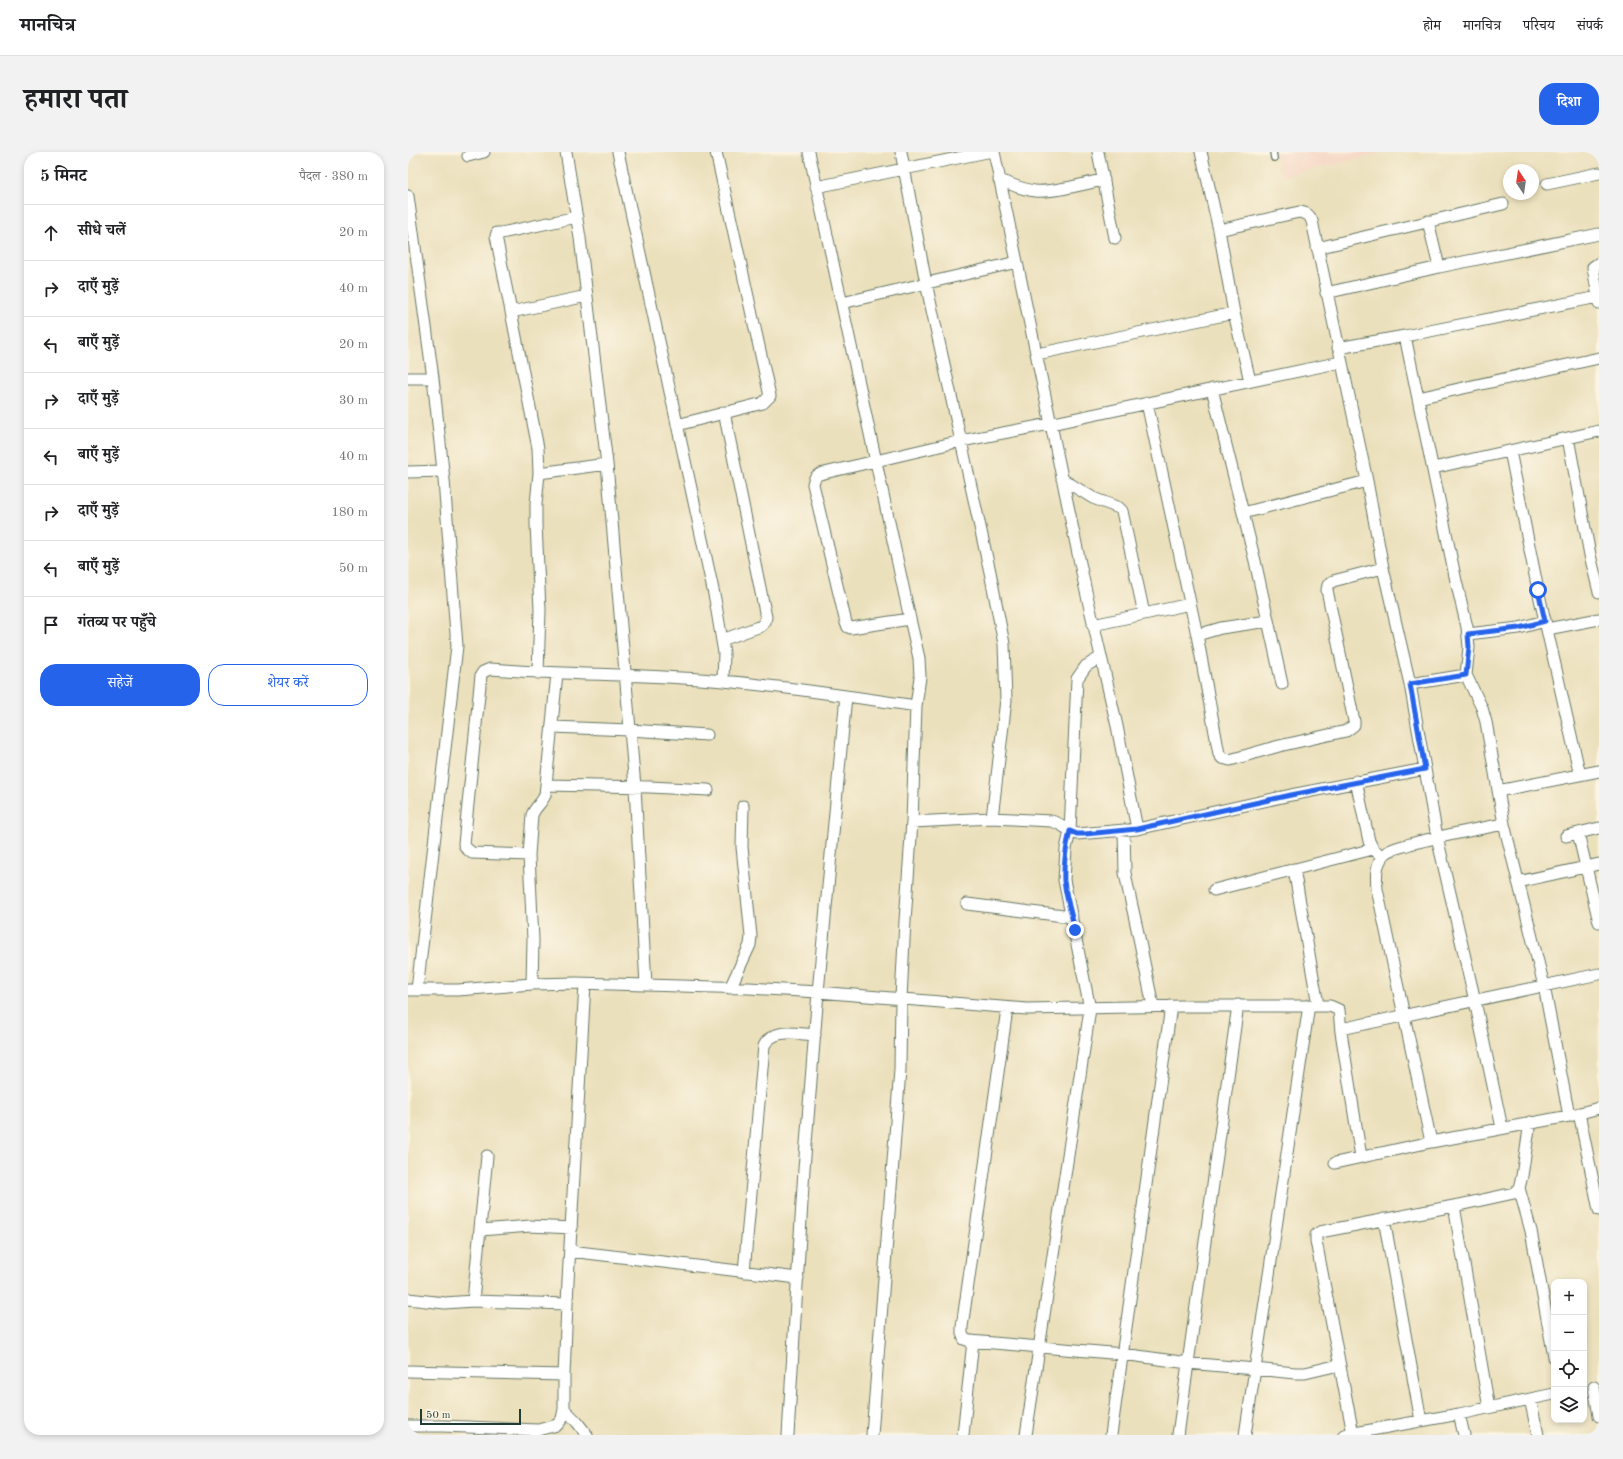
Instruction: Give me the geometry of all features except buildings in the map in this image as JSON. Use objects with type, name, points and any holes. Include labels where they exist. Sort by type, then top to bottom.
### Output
[{"type":"street","points":[[468,156],[484,152]]},
{"type":"street","points":[[566,152],[577,218],[607,464],[635,786],[646,985]]},
{"type":"street","points":[[618,152],[715,599],[724,653],[723,681]]},
{"type":"street","points":[[677,424],[763,403],[770,396],[716,152]]},
{"type":"street","points":[[809,152],[877,460],[920,666],[916,706],[912,822],[901,998],[900,1070],[872,1435]]},
{"type":"street","points":[[901,152],[926,283],[1004,644],[1006,700],[992,818]]},
{"type":"street","points":[[816,187],[987,152]]},
{"type":"street","points":[[994,152],[1037,354],[1050,424],[1117,726],[1137,829]]},
{"type":"street","points":[[1098,152],[1115,238]]},
{"type":"street","points":[[1201,152],[1219,230],[1234,313],[1250,381]]},
{"type":"street","points":[[1547,184],[1599,173]]},
{"type":"street","points":[[999,180],[1036,191],[1051,190],[1104,180]]},
{"type":"street","points":[[408,196],[433,378],[443,471],[457,646],[412,990],[458,990],[532,984],[646,985],[818,992],[1007,1008],[1238,1005],[1330,1006],[1339,1010],[1340,1028],[1361,1157]]},
{"type":"street","points":[[1317,248],[1502,204]]},
{"type":"street","points":[[1219,230],[1299,212],[1310,216],[1312,221],[1326,293],[1367,481],[1383,568],[1410,684],[1437,837],[1475,1001],[1502,1128]]},
{"type":"street","points":[[538,673],[540,610],[536,504],[539,473],[538,448],[496,236],[497,233],[501,232],[577,218]]},
{"type":"street","points":[[1428,221],[1439,267]]},
{"type":"street","points":[[1326,293],[1439,267],[1599,234]]},
{"type":"street","points":[[842,303],[1017,262]]},
{"type":"street","points":[[1338,348],[1598,300],[1593,267],[1599,262]]},
{"type":"street","points":[[511,312],[587,296]]},
{"type":"street","points":[[1037,354],[1234,313]]},
{"type":"street","points":[[1405,336],[1468,634],[1469,647],[1466,675],[1482,708],[1504,824],[1574,1114],[1595,1171],[1599,1210]]},
{"type":"street","points":[[1418,398],[1599,358]]},
{"type":"street","points":[[910,619],[851,628],[848,627],[813,484],[814,479],[820,474],[961,441],[1050,424],[1341,362]]},
{"type":"street","points":[[408,378],[433,378]]},
{"type":"street","points":[[1212,389],[1243,513],[1282,684]]},
{"type":"street","points":[[1147,403],[1222,758],[1230,760],[1279,746],[1346,731],[1354,726],[1327,590],[1328,585],[1334,581],[1383,568]]},
{"type":"street","points":[[722,640],[761,626],[765,622],[766,616],[724,412]]},
{"type":"street","points":[[1433,468],[1599,431]]},
{"type":"street","points":[[1568,438],[1590,556],[1599,592]]},
{"type":"street","points":[[1510,451],[1546,625],[1580,775]]},
{"type":"street","points":[[539,473],[607,464]]},
{"type":"street","points":[[408,472],[443,471]]},
{"type":"street","points":[[1062,479],[1093,498],[1119,508],[1123,514],[1144,614]]},
{"type":"street","points":[[1243,513],[1367,481]]},
{"type":"street","points":[[1094,626],[1190,604]]},
{"type":"street","points":[[1468,634],[1599,619]]},
{"type":"street","points":[[1196,634],[1221,628],[1268,621]]},
{"type":"street","points":[[1026,1435],[1038,1345],[1090,1008],[1064,880],[1066,849],[1070,831],[1077,679],[1086,666],[1101,657]]},
{"type":"street","points":[[529,855],[472,853],[466,848],[464,838],[481,675],[490,668],[538,673],[723,681],[916,706]]},
{"type":"street","points":[[532,984],[533,940],[529,855],[532,815],[534,810],[543,800],[546,784],[557,673]]},
{"type":"street","points":[[1410,684],[1466,675]]},
{"type":"street","points":[[788,1435],[804,1169],[818,992],[846,696]]},
{"type":"street","points":[[552,727],[707,735]]},
{"type":"street","points":[[912,822],[992,818],[1051,821],[1058,823],[1077,834],[1137,829],[1356,782],[1425,769]]},
{"type":"street","points":[[1498,791],[1599,771]]},
{"type":"street","points":[[1356,782],[1367,833],[1373,849],[1383,857]]},
{"type":"street","points":[[546,784],[635,786],[708,790]]},
{"type":"street","points":[[730,988],[750,945],[751,936],[742,847],[743,806]]},
{"type":"street","points":[[1431,1142],[1377,889],[1377,868],[1383,857],[1392,850],[1437,837],[1504,824]]},
{"type":"street","points":[[1566,836],[1599,828]]},
{"type":"street","points":[[1124,830],[1125,873],[1153,1006]]},
{"type":"street","points":[[1578,833],[1599,922]]},
{"type":"street","points":[[1214,890],[1373,849]]},
{"type":"street","points":[[1518,882],[1599,864]]},
{"type":"street","points":[[1245,1435],[1313,1005],[1294,869]]},
{"type":"street","points":[[967,904],[1072,917]]},
{"type":"street","points":[[1340,1028],[1599,974]]},
{"type":"street","points":[[408,1426],[451,1430],[526,1433],[548,1428],[557,1424],[562,1419],[564,1410],[567,1304],[585,984]]},
{"type":"street","points":[[1178,1435],[1238,1005]]},
{"type":"street","points":[[1110,1435],[1123,1354],[1171,1006]]},
{"type":"street","points":[[1007,1008],[962,1327],[964,1338],[973,1341],[1038,1345],[1295,1373],[1305,1373],[1340,1365]]},
{"type":"street","points":[[744,1272],[764,1046],[767,1039],[772,1035],[780,1033],[815,1035]]},
{"type":"street","points":[[1335,1162],[1599,1108]]},
{"type":"street","points":[[1530,1122],[1519,1188],[1531,1231],[1553,1351]]},
{"type":"street","points":[[473,1301],[487,1156]]},
{"type":"street","points":[[1519,1188],[1514,1193],[1320,1232],[1316,1235],[1316,1241],[1340,1365],[1348,1434],[1385,1431],[1421,1421],[1551,1395]]},
{"type":"street","points":[[1454,1206],[1489,1408]]},
{"type":"street","points":[[1384,1220],[1421,1421]]},
{"type":"street","points":[[481,1230],[530,1226],[572,1228]]},
{"type":"street","points":[[570,1251],[798,1278]]},
{"type":"street","points":[[408,1299],[445,1303],[473,1301],[567,1304]]},
{"type":"street","points":[[963,1435],[973,1341]]},
{"type":"street","points":[[408,1371],[564,1375]]},
{"type":"street","points":[[1592,1387],[1599,1416]]},
{"type":"street","points":[[1530,1399],[1538,1435]]},
{"type":"street","points":[[564,1410],[577,1422],[587,1435]]},
{"type":"street","points":[[1459,1414],[1464,1435]]},
{"type":"shaded area","points":[[1275,152],[1385,152],[1281,177]]},
{"type":"route","points":[[1075,930],[1064,880],[1066,849],[1070,831],[1077,834],[1085,834],[1137,829],[1291,795],[1425,769],[1410,684],[1466,675],[1469,647],[1468,634],[1519,628],[1545,621],[1538,590]]}]
